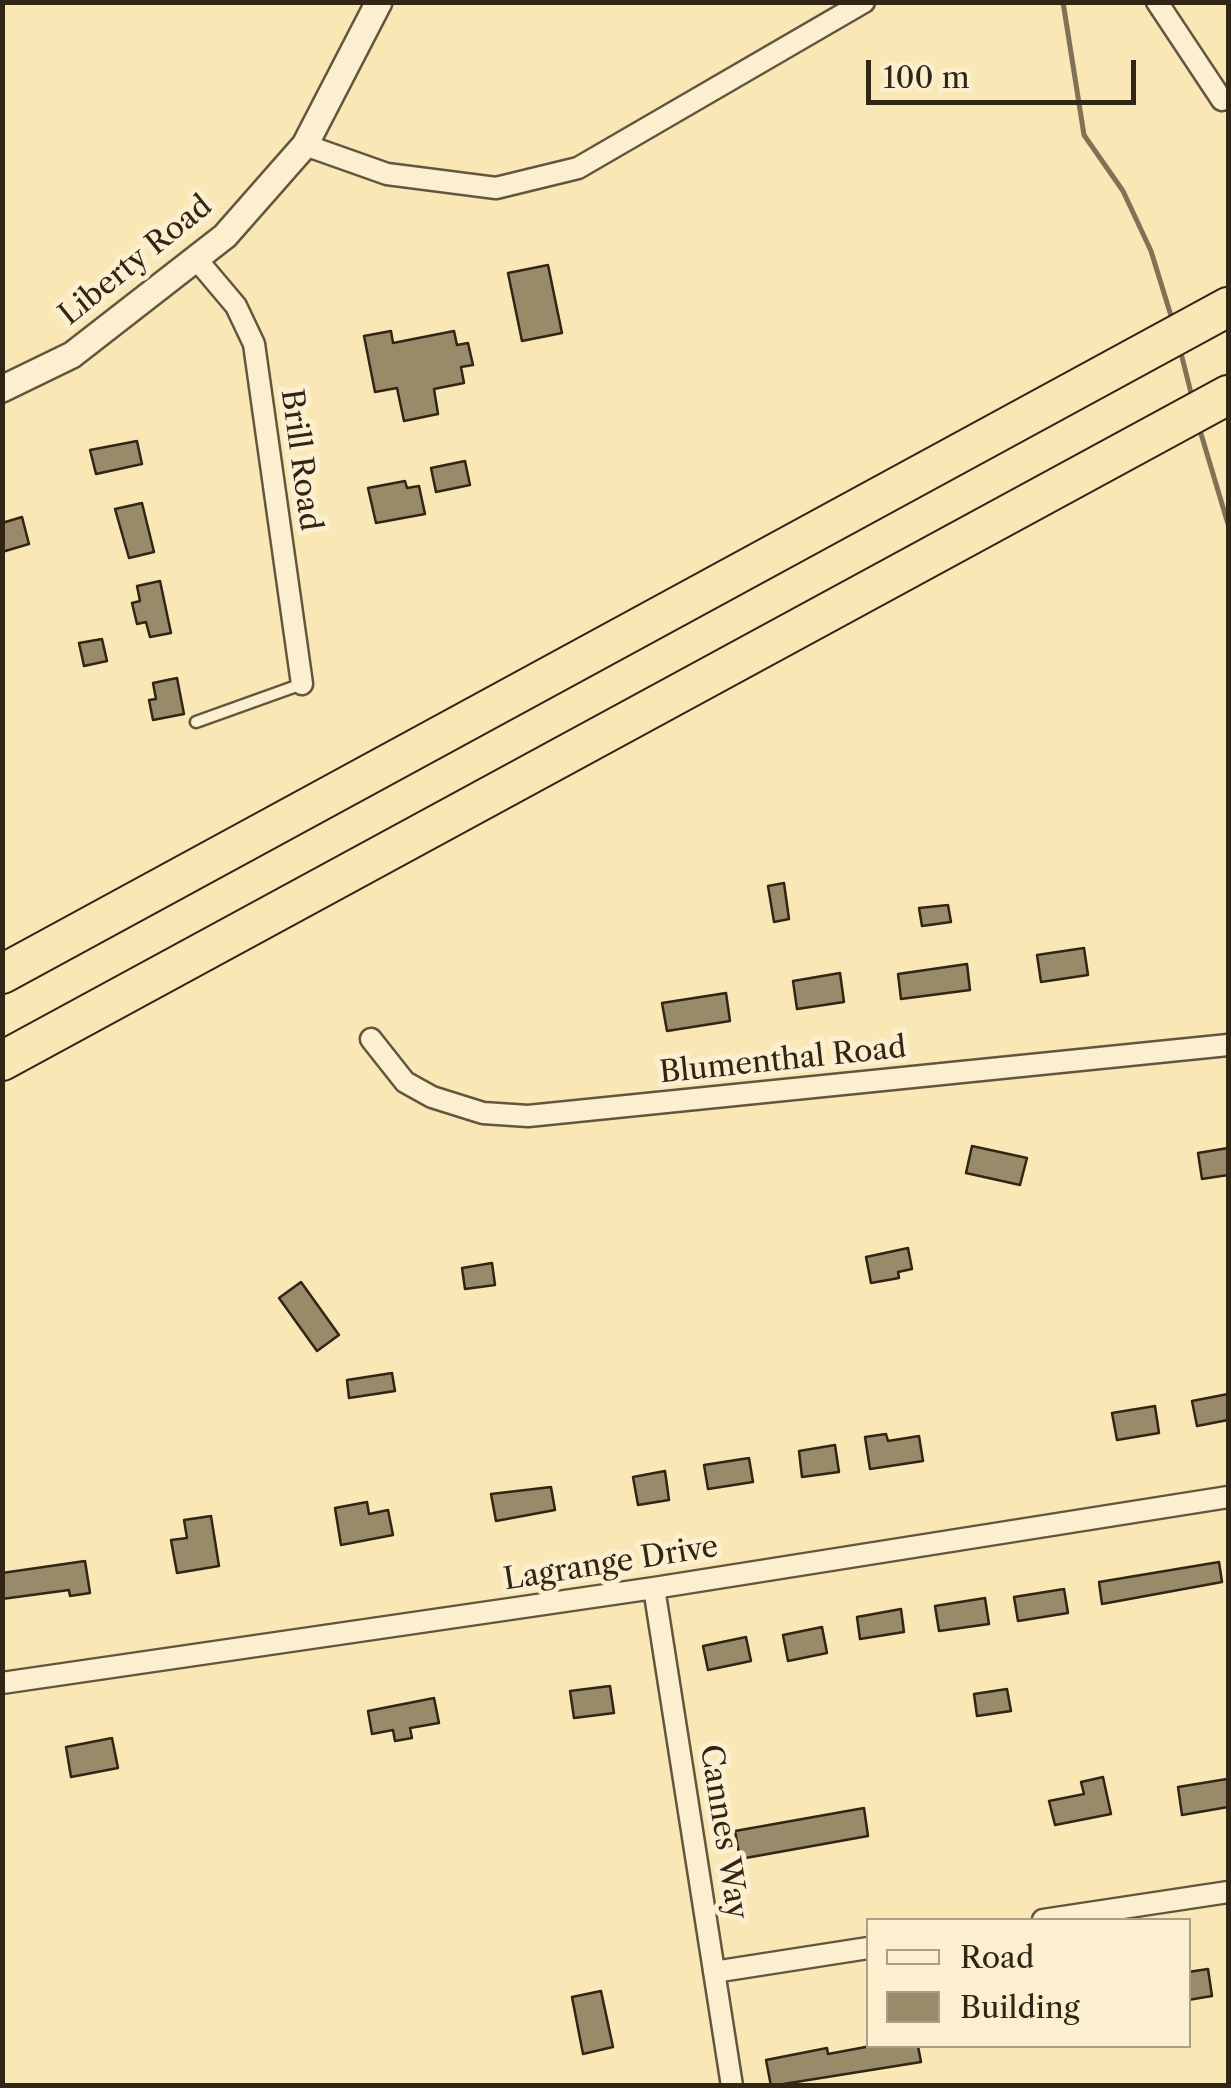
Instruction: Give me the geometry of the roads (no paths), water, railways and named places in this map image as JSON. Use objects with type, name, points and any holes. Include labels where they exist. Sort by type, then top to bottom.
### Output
[{"type":"highway","points":[[2,974],[1228,307]]},
{"type":"highway","points":[[2,1061],[1228,395]]},
{"type":"street","name":"Liberty Road","points":[[2,390],[72,354],[198,261],[304,146],[379,2]]},
{"type":"street","points":[[304,146],[387,174],[436,183],[496,188],[562,172],[594,159],[864,2]]},
{"type":"street","points":[[1156,2],[1222,100]]},
{"type":"street","name":"Brill Road","points":[[198,261],[236,306],[254,344],[302,684]]},
{"type":"street","name":"Blumenthal Road","points":[[371,1039],[405,1082],[432,1097],[483,1113],[528,1116],[1228,1044]]},
{"type":"street","name":"Lagrange Drive","points":[[2,1683],[654,1588],[1228,1497]]},
{"type":"street","name":"Cannes Way","points":[[654,1588],[732,2086]]},
{"type":"street","points":[[1056,1918],[1228,1892]]},
{"type":"street","points":[[714,1972],[866,1948]]},
{"type":"lane","points":[[196,722],[302,684]]},
{"type":"waterway","points":[[1063,2],[1084,135],[1123,191],[1151,251],[1172,319]]},
{"type":"waterway","points":[[1180,349],[1192,397]]},
{"type":"waterway","points":[[1199,427],[1228,524]]}]
